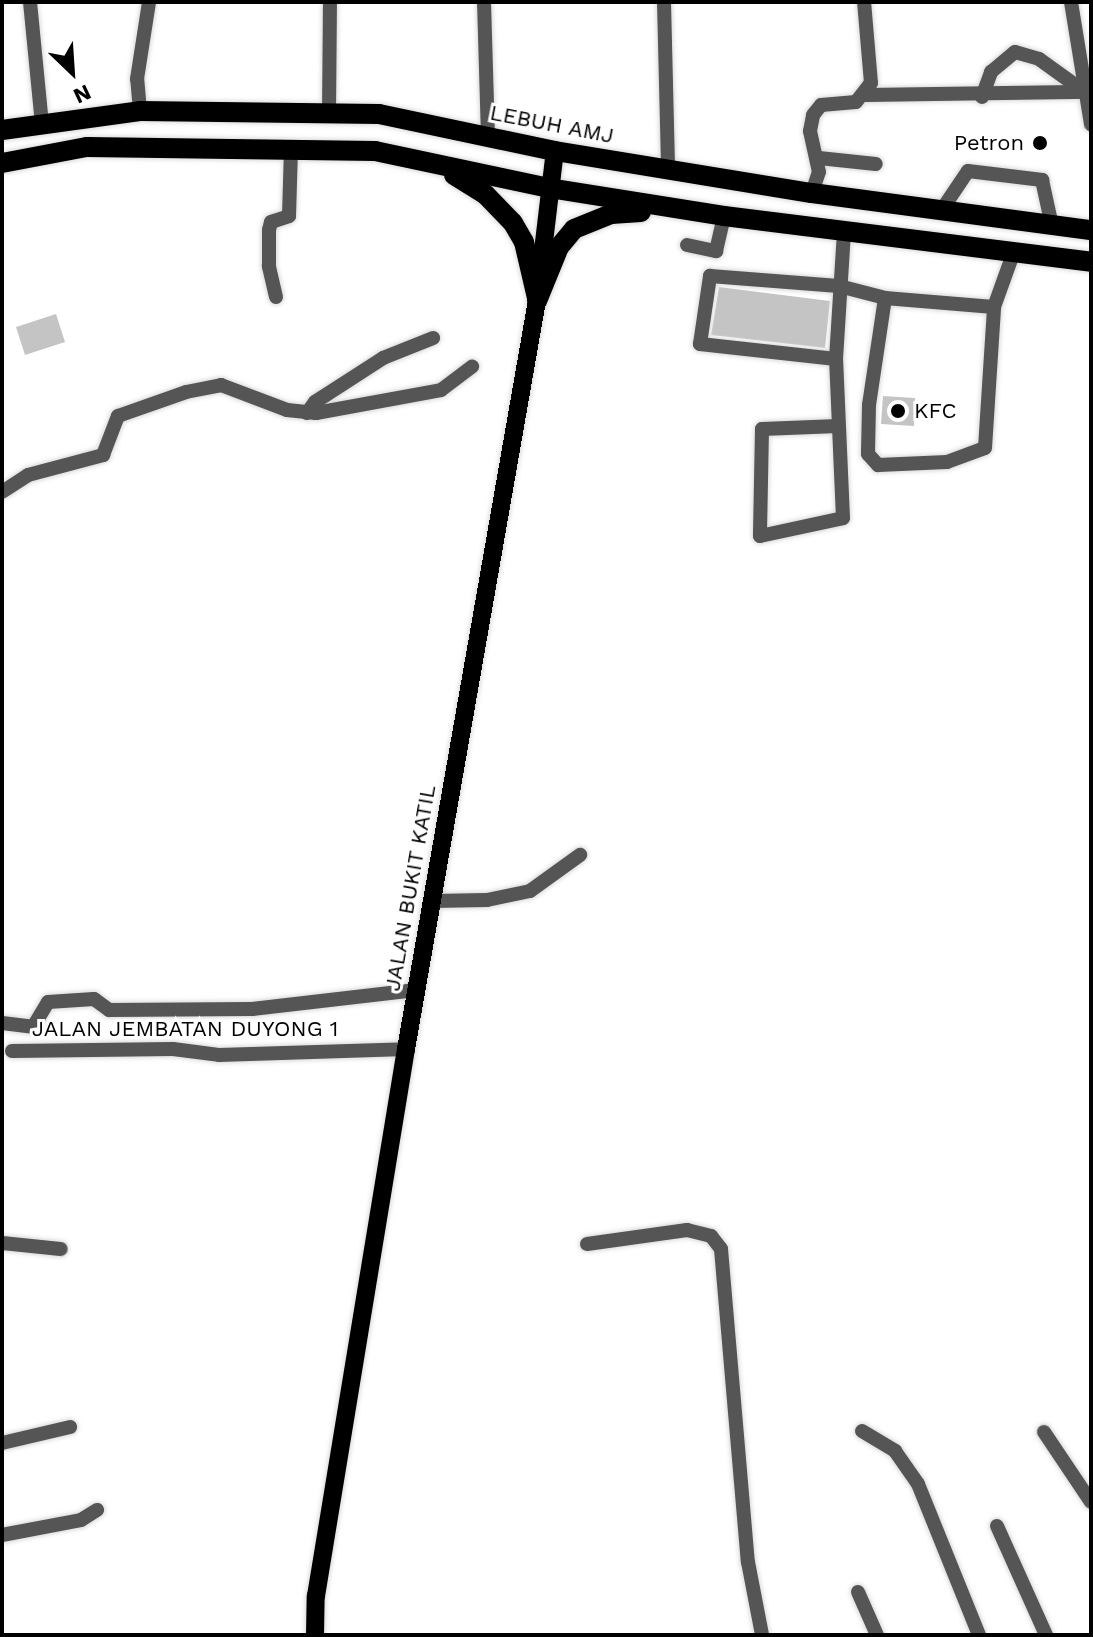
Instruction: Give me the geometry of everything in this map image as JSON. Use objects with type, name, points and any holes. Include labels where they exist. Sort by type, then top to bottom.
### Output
[{"type":"highway","name":"LEBUH AMJ","points":[[3,129],[140,111],[379,114],[555,151],[812,193],[1091,230]]},
{"type":"highway","points":[[2,163],[87,147],[375,151],[549,188],[724,216],[1091,262]]},
{"type":"highway","points":[[442,167],[485,194],[513,223],[524,242],[537,301]]},
{"type":"highway","points":[[537,301],[559,247],[591,219],[628,211],[724,216]]},
{"type":"main road","name":"JALAN BUKIT KATIL","points":[[315,1635],[316,1596],[406,1049],[537,301],[555,151]]},
{"type":"street","points":[[30,2],[42,124]]},
{"type":"street","points":[[140,111],[137,79],[149,2]]},
{"type":"street","points":[[329,113],[330,2]]},
{"type":"street","points":[[484,2],[488,137]]},
{"type":"street","points":[[664,2],[668,169]]},
{"type":"street","points":[[864,2],[872,68],[866,95]]},
{"type":"street","points":[[1075,4],[1091,124]]},
{"type":"street","points":[[982,97],[991,72],[1015,52],[1039,59],[1088,92]]},
{"type":"street","points":[[812,193],[819,158],[810,131],[821,105],[844,105],[866,95],[982,97],[1088,92]]},
{"type":"street","points":[[276,297],[269,266],[269,230],[271,222],[289,216],[291,148]]},
{"type":"street","points":[[819,158],[876,164]]},
{"type":"street","points":[[941,211],[968,171],[1042,180],[1052,226]]},
{"type":"street","points":[[687,245],[716,251],[724,216]]},
{"type":"street","points":[[838,426],[762,429],[760,536],[843,518],[836,359],[844,232]]},
{"type":"street","points":[[885,298],[869,405],[868,454],[878,465],[947,462],[985,448],[994,307],[1013,254]]},
{"type":"street","points":[[836,359],[700,344],[710,276],[839,286],[885,298],[994,307]]},
{"type":"street","points":[[307,413],[315,402],[383,358],[433,338]]},
{"type":"street","points":[[2,492],[28,475],[103,455],[118,416],[198,389],[221,385],[287,410],[307,413],[415,398],[458,381],[472,367]]},
{"type":"street","points":[[432,901],[487,900],[530,891],[580,855]]},
{"type":"street","points":[[2,1023],[33,1027],[48,1002],[94,999],[109,1010],[252,1009],[416,990]]},
{"type":"street","name":"JALAN JEMBATAN DUYONG 1","points":[[5,1052],[173,1049],[219,1055],[406,1049]]},
{"type":"street","points":[[587,1244],[687,1230],[711,1236],[721,1249],[748,1562],[762,1635]]},
{"type":"street","points":[[2,1243],[61,1249]]},
{"type":"street","points":[[2,1443],[70,1427]]},
{"type":"street","points":[[862,1431],[895,1451],[918,1484],[979,1635]]},
{"type":"street","points":[[1044,1432],[1091,1502]]},
{"type":"street","points":[[2,1535],[81,1520],[97,1510]]},
{"type":"street","points":[[997,1526],[1046,1635]]},
{"type":"street","points":[[858,1592],[877,1635]]},
{"type":"building","points":[[719,287],[830,301],[825,348],[711,335]]},
{"type":"building","points":[[56,314],[65,342],[25,355],[16,327]]},
{"type":"building","name":"KFC","points":[[883,396],[915,398],[914,426],[881,424]]},
{"type":"place","name":"Petron","points":[[1040,143]]},
{"type":"place","name":"KFC","points":[[898,411]]}]
